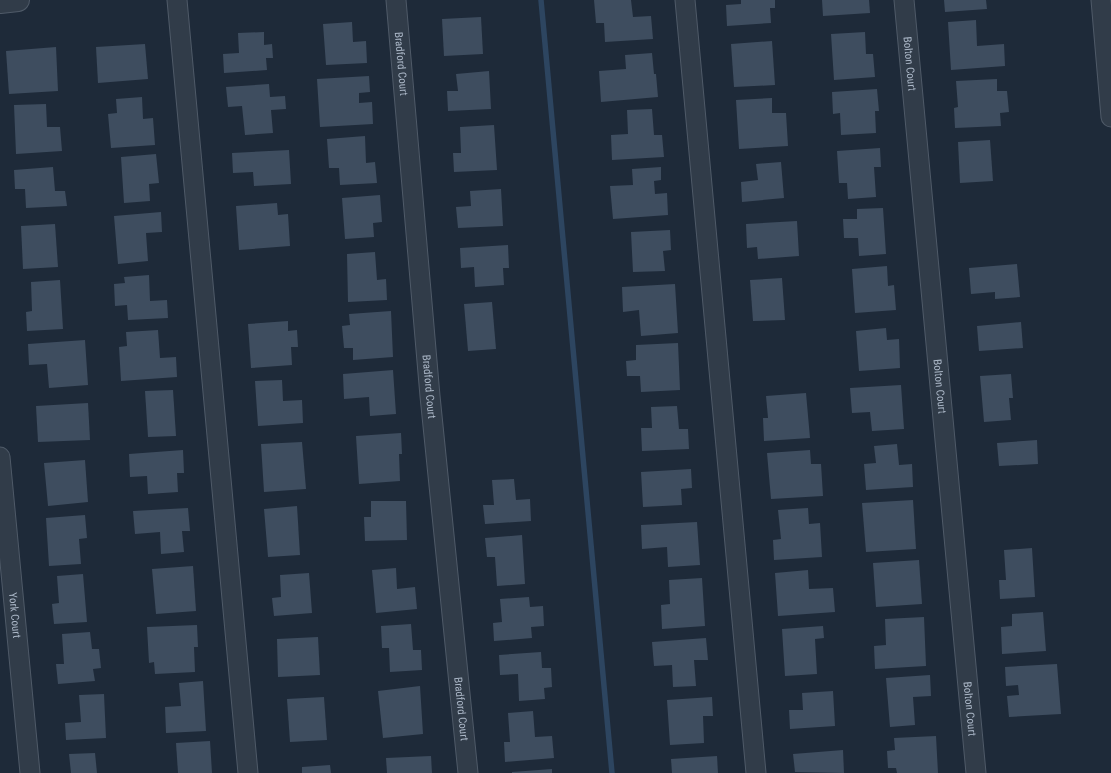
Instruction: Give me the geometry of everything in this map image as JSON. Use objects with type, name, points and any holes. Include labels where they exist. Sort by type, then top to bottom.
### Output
[{"type":"street","points":[[0,2],[18,0]]},
{"type":"street","points":[[177,0],[248,773]]},
{"type":"street","name":"Bradford Court","points":[[396,0],[430,396],[468,773]]},
{"type":"street","points":[[684,0],[756,773]]},
{"type":"street","name":"Bolton Court","points":[[904,0],[976,773]]},
{"type":"street","points":[[1100,0],[1111,116]]},
{"type":"street","name":"York Court","points":[[0,457],[30,773]]},
{"type":"building","points":[[594,0],[631,0],[633,17],[651,16],[653,39],[605,42],[604,23],[596,23]]},
{"type":"building","points":[[741,0],[775,0],[775,8],[770,8],[771,23],[727,26],[726,5],[741,4]]},
{"type":"building","points":[[822,0],[869,0],[870,13],[823,16]]},
{"type":"building","points":[[944,0],[986,0],[987,9],[945,12]]},
{"type":"building","points":[[481,17],[483,54],[444,56],[442,19]]},
{"type":"building","points":[[976,20],[977,46],[1004,44],[1005,66],[951,70],[948,22]]},
{"type":"building","points":[[352,22],[353,42],[366,41],[367,63],[326,65],[323,24]]},
{"type":"building","points":[[264,32],[264,45],[272,44],[273,58],[266,58],[267,70],[224,73],[223,54],[239,53],[238,33]]},
{"type":"building","points":[[865,32],[866,54],[873,54],[875,77],[834,80],[831,34]]},
{"type":"building","points":[[772,41],[775,85],[734,87],[731,44]]},
{"type":"building","points":[[145,44],[148,79],[98,83],[96,47]]},
{"type":"building","points":[[56,47],[58,91],[9,94],[6,51]]},
{"type":"building","points":[[652,53],[658,97],[601,102],[599,71],[626,69],[625,55]]},
{"type":"building","points":[[489,71],[491,109],[448,111],[447,91],[458,91],[456,74]]},
{"type":"building","points":[[369,76],[370,92],[359,93],[359,103],[372,102],[373,124],[320,127],[317,79]]},
{"type":"building","points":[[997,79],[997,91],[1007,91],[1009,112],[1000,113],[1001,126],[955,128],[954,108],[958,107],[956,81]]},
{"type":"building","points":[[269,84],[270,97],[285,96],[286,109],[271,110],[273,133],[245,135],[242,106],[228,107],[226,87]]},
{"type":"building","points":[[877,89],[879,111],[875,111],[876,133],[841,135],[840,113],[833,114],[832,92]]},
{"type":"building","points":[[142,97],[143,119],[153,118],[155,145],[111,148],[108,114],[117,113],[116,99]]},
{"type":"building","points":[[772,98],[772,113],[786,113],[788,146],[739,149],[736,100]]},
{"type":"building","points":[[46,104],[47,127],[60,127],[62,151],[16,154],[14,105]]},
{"type":"building","points":[[652,109],[654,135],[662,135],[664,157],[612,160],[611,135],[628,134],[627,110]]},
{"type":"building","points":[[494,125],[497,170],[454,172],[453,153],[461,153],[460,127]]},
{"type":"building","points":[[365,136],[366,163],[375,162],[377,183],[340,185],[339,168],[329,168],[327,139]]},
{"type":"building","points":[[990,140],[993,181],[960,183],[958,142]]},
{"type":"building","points":[[880,148],[881,167],[874,167],[876,197],[848,199],[847,183],[839,183],[837,151]]},
{"type":"building","points":[[289,150],[291,184],[254,186],[253,172],[233,173],[232,153]]},
{"type":"building","points":[[156,154],[159,183],[149,184],[150,201],[124,203],[121,157]]},
{"type":"building","points":[[781,162],[784,198],[742,202],[741,182],[758,180],[756,164]]},
{"type":"building","points":[[53,167],[55,191],[65,191],[67,206],[26,208],[25,189],[15,189],[14,170]]},
{"type":"building","points":[[661,167],[661,180],[654,181],[655,194],[667,193],[668,215],[613,219],[610,186],[633,185],[632,169]]},
{"type":"building","points":[[501,189],[503,226],[458,228],[456,207],[471,206],[470,191]]},
{"type":"building","points":[[380,195],[382,222],[373,223],[374,237],[345,239],[342,198]]},
{"type":"building","points":[[277,203],[278,215],[288,214],[290,246],[239,250],[236,206]]},
{"type":"building","points":[[883,208],[886,254],[859,256],[858,238],[844,238],[843,219],[857,219],[857,209]]},
{"type":"building","points":[[161,212],[162,232],[146,233],[148,261],[118,264],[114,216]]},
{"type":"building","points":[[797,221],[799,256],[758,259],[757,247],[747,248],[746,224]]},
{"type":"building","points":[[55,224],[58,267],[23,269],[21,226]]},
{"type":"building","points":[[670,230],[671,250],[663,251],[665,271],[633,272],[631,232]]},
{"type":"building","points":[[508,245],[509,268],[503,268],[504,285],[475,287],[474,267],[461,268],[460,248]]},
{"type":"building","points":[[375,252],[377,280],[386,279],[387,300],[348,302],[347,254]]},
{"type":"building","points":[[1017,264],[1020,297],[995,299],[995,292],[971,294],[969,268]]},
{"type":"building","points":[[887,266],[888,286],[894,285],[896,310],[855,313],[852,269]]},
{"type":"building","points":[[149,275],[150,301],[167,300],[168,318],[128,320],[127,305],[115,306],[114,284],[125,283],[124,277]]},
{"type":"building","points":[[782,278],[785,320],[753,321],[750,280]]},
{"type":"building","points":[[60,280],[63,329],[27,331],[26,312],[32,311],[31,282]]},
{"type":"building","points":[[675,284],[678,333],[641,336],[639,310],[623,312],[622,287]]},
{"type":"building","points":[[492,302],[496,349],[468,351],[464,304]]},
{"type":"building","points":[[391,311],[393,357],[353,360],[353,348],[344,348],[342,326],[350,325],[349,314]]},
{"type":"building","points":[[288,321],[288,331],[297,330],[298,347],[291,347],[292,365],[251,368],[248,324]]},
{"type":"building","points":[[1021,322],[1023,348],[979,351],[977,326]]},
{"type":"building","points":[[886,328],[887,340],[899,339],[900,368],[859,371],[856,331]]},
{"type":"building","points":[[158,330],[160,358],[176,357],[177,377],[121,381],[119,347],[127,346],[126,332]]},
{"type":"building","points":[[85,340],[88,385],[49,388],[47,364],[29,365],[28,344]]},
{"type":"building","points":[[678,343],[680,390],[641,392],[640,376],[627,376],[626,361],[636,360],[636,345]]},
{"type":"building","points":[[393,370],[396,414],[370,416],[369,397],[344,399],[343,374]]},
{"type":"building","points":[[1011,374],[1013,398],[1009,398],[1011,420],[984,422],[980,376]]},
{"type":"building","points":[[282,380],[283,401],[302,400],[303,423],[258,426],[255,381]]},
{"type":"building","points":[[901,385],[904,429],[872,431],[870,412],[852,413],[850,388]]},
{"type":"building","points":[[173,390],[176,436],[148,437],[145,391]]},
{"type":"building","points":[[806,393],[810,438],[764,441],[763,418],[768,418],[766,396]]},
{"type":"building","points":[[88,403],[90,440],[38,442],[36,406]]},
{"type":"building","points":[[677,406],[679,429],[688,429],[689,449],[642,451],[641,428],[652,428],[651,407]]},
{"type":"building","points":[[401,433],[402,454],[399,454],[400,481],[359,484],[356,436]]},
{"type":"building","points":[[1037,440],[1038,464],[999,466],[997,443]]},
{"type":"building","points":[[302,442],[306,489],[264,492],[261,444]]},
{"type":"building","points":[[897,444],[899,465],[912,464],[913,487],[866,490],[864,464],[876,463],[874,446]]},
{"type":"building","points":[[183,450],[184,473],[177,473],[178,492],[148,494],[147,476],[130,477],[129,454]]},
{"type":"building","points":[[810,450],[811,464],[821,464],[823,496],[771,499],[767,453]]},
{"type":"building","points":[[85,460],[88,502],[48,506],[44,463]]},
{"type":"building","points":[[691,469],[692,488],[681,489],[682,505],[643,507],[641,472]]},
{"type":"building","points":[[514,479],[516,500],[530,499],[531,521],[485,524],[483,505],[494,505],[492,480]]},
{"type":"building","points":[[913,500],[916,549],[866,552],[862,503]]},
{"type":"building","points":[[371,501],[406,501],[407,540],[365,541],[364,517],[371,517]]},
{"type":"building","points":[[297,506],[300,555],[268,557],[264,509]]},
{"type":"building","points":[[188,508],[190,531],[182,531],[184,552],[161,554],[160,532],[135,534],[133,511]]},
{"type":"building","points":[[808,508],[809,524],[820,523],[822,557],[774,560],[773,540],[781,539],[778,510]]},
{"type":"building","points":[[85,515],[87,538],[79,539],[81,564],[49,566],[46,518]]},
{"type":"building","points":[[697,522],[700,565],[668,567],[667,547],[642,549],[641,525]]},
{"type":"building","points":[[522,535],[525,584],[497,586],[495,557],[487,557],[485,538]]},
{"type":"building","points":[[1032,548],[1035,597],[1000,599],[999,580],[1006,580],[1004,550]]},
{"type":"building","points":[[919,560],[922,604],[876,607],[873,563]]},
{"type":"building","points":[[193,566],[196,611],[156,614],[152,569]]},
{"type":"building","points":[[396,568],[397,589],[415,587],[417,609],[376,613],[372,570]]},
{"type":"building","points":[[808,570],[809,589],[833,588],[835,612],[778,616],[775,573]]},
{"type":"building","points":[[309,573],[312,613],[274,616],[272,598],[281,597],[280,575]]},
{"type":"building","points":[[83,574],[87,622],[54,624],[52,604],[59,603],[57,576]]},
{"type":"building","points":[[702,578],[705,626],[662,629],[661,605],[670,604],[669,580]]},
{"type":"building","points":[[529,597],[530,607],[543,606],[544,626],[531,627],[532,638],[494,641],[493,623],[502,622],[500,599]]},
{"type":"building","points":[[1043,612],[1046,651],[1002,654],[1001,627],[1012,626],[1012,614]]},
{"type":"building","points":[[924,617],[926,666],[875,669],[874,646],[886,645],[885,619]]},
{"type":"building","points":[[411,624],[413,650],[421,650],[422,670],[390,672],[389,648],[382,648],[381,626]]},
{"type":"building","points":[[197,625],[198,647],[194,647],[195,672],[155,674],[154,662],[149,663],[147,627]]},
{"type":"building","points":[[823,626],[824,638],[815,639],[817,674],[785,676],[782,629]]},
{"type":"building","points":[[90,632],[92,649],[99,649],[101,668],[93,669],[95,681],[58,684],[56,664],[64,664],[62,634]]},
{"type":"building","points":[[318,637],[320,675],[278,677],[277,639]]},
{"type":"building","points":[[706,638],[708,660],[694,660],[696,686],[673,687],[672,665],[654,666],[652,642]]},
{"type":"building","points":[[541,652],[542,668],[551,668],[552,687],[544,688],[545,699],[519,701],[518,674],[500,675],[499,655]]},
{"type":"building","points":[[1057,664],[1061,714],[1009,717],[1007,696],[1019,695],[1018,685],[1006,686],[1005,667]]},
{"type":"building","points":[[930,675],[931,696],[913,697],[915,725],[890,727],[886,678]]},
{"type":"building","points":[[203,681],[206,731],[166,733],[165,707],[181,706],[179,683]]},
{"type":"building","points":[[420,686],[423,734],[383,738],[378,691]]},
{"type":"building","points":[[833,691],[835,726],[790,729],[789,710],[803,710],[802,693]]},
{"type":"building","points":[[104,694],[106,738],[66,740],[65,723],[81,722],[79,695]]},
{"type":"building","points":[[324,697],[327,740],[290,742],[287,699]]},
{"type":"building","points":[[712,697],[713,716],[703,716],[704,743],[670,745],[667,700]]},
{"type":"building","points":[[533,711],[535,737],[552,736],[554,758],[505,762],[504,742],[510,742],[508,713]]},
{"type":"building","points":[[936,736],[938,773],[897,773],[896,768],[888,768],[887,751],[895,750],[894,738]]},
{"type":"building","points":[[210,741],[212,773],[178,773],[176,743]]},
{"type":"building","points":[[843,750],[844,773],[795,772],[793,754]]},
{"type":"building","points":[[95,753],[97,773],[71,773],[69,754]]},
{"type":"building","points":[[431,756],[432,773],[387,773],[386,758]]},
{"type":"building","points":[[717,756],[718,773],[672,773],[671,759]]},
{"type":"building","points":[[330,765],[331,773],[302,773],[302,767]]},
{"type":"building","points":[[552,769],[552,773],[512,773],[512,772]]},
{"type":"waterway","points":[[541,0],[612,773]]}]
